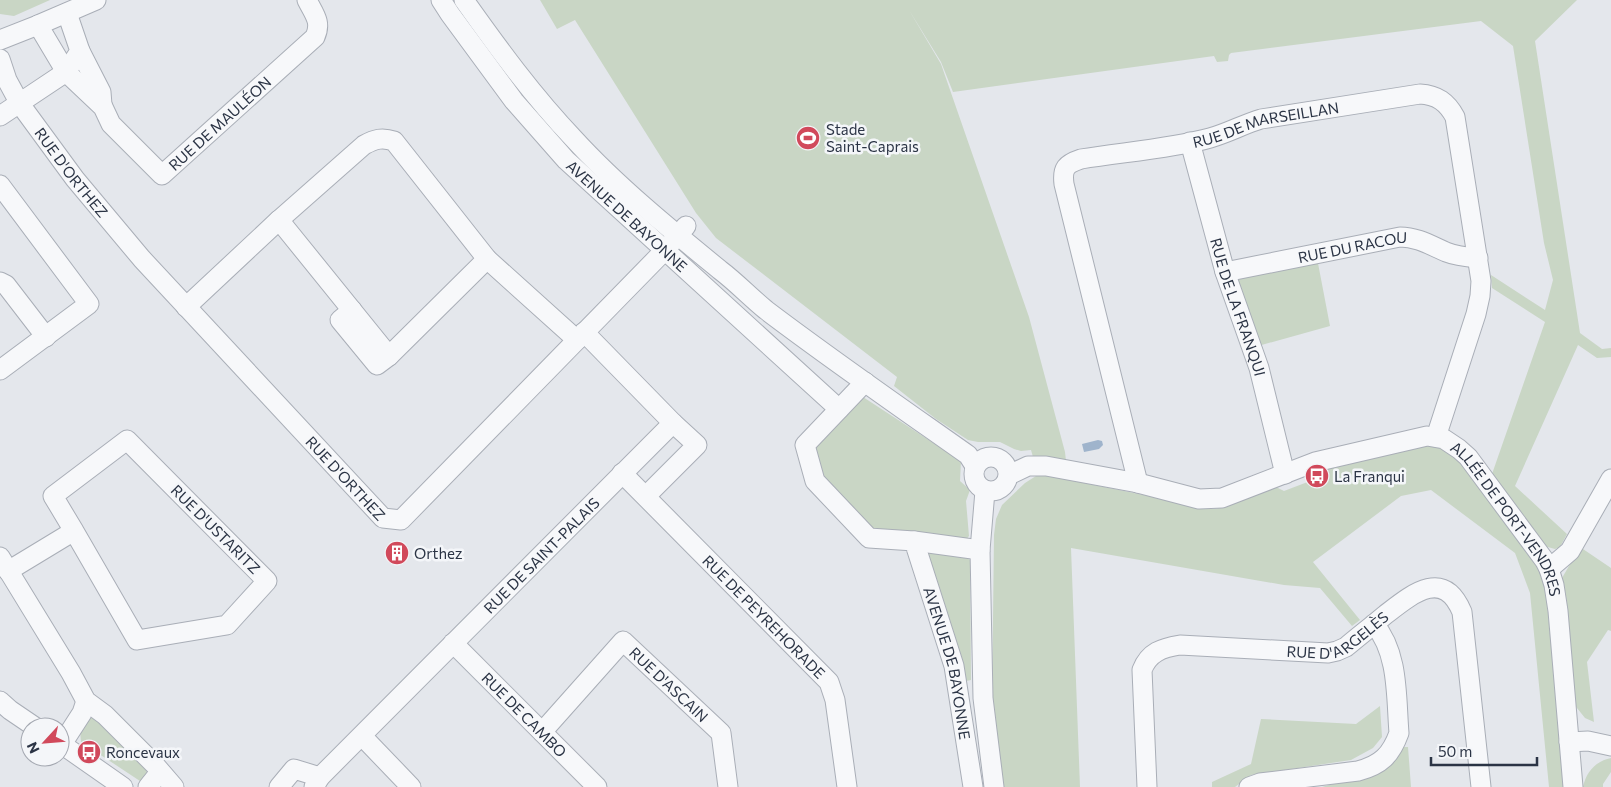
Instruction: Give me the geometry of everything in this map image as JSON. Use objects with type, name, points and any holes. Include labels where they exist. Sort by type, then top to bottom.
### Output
[{"type":"street","points":[[0,40],[96,0]]},
{"type":"street","name":"RUE DE MAULÉON","points":[[38,25],[66,72],[103,107],[112,124],[162,175],[315,38],[319,29],[307,0]]},
{"type":"street","name":"AVENUE DE BAYONNE","points":[[441,0],[514,100],[566,160],[839,409]]},
{"type":"street","name":"AVENUE DE BAYONNE","points":[[464,0],[501,52],[546,109],[575,141],[614,178],[682,231],[764,308],[968,455],[976,466]]},
{"type":"street","name":"RUE DE MAULÉON","points":[[67,13],[80,51],[101,92],[103,107]]},
{"type":"street","points":[[0,116],[66,72],[80,51]]},
{"type":"street","name":"RUE D'ORTHEZ","points":[[0,58],[7,80],[20,104],[75,179],[142,259],[383,518],[401,520],[682,231]]},
{"type":"street","name":"RUE DE MARSEILLAN","points":[[1138,483],[1063,176],[1068,164],[1081,159],[1190,142],[1223,134],[1246,123],[1261,119],[1420,94],[1435,96],[1446,103],[1455,117],[1481,281],[1476,314],[1436,437]]},
{"type":"street","points":[[186,307],[279,220],[364,145],[375,139],[384,138],[394,141],[487,259],[580,336],[697,445],[646,496]]},
{"type":"street","name":"RUE DE LA FRANQUI","points":[[1190,142],[1225,272],[1259,368],[1285,474]]},
{"type":"street","points":[[0,185],[89,304],[0,370]]},
{"type":"street","points":[[279,220],[389,356],[487,259]]},
{"type":"street","name":"RUE DU RACOU","points":[[1225,272],[1400,237],[1416,238],[1460,256],[1478,258]]},
{"type":"street","points":[[0,282],[6,285],[46,337]]},
{"type":"street","points":[[865,382],[805,445],[814,481],[869,538],[914,540],[980,550]]},
{"type":"street","name":"RUE DE SAINT-PALAIS","points":[[279,787],[294,769],[317,782],[673,423]]},
{"type":"street","name":"ALLÉE DE PORT-VENDRES","points":[[1009,475],[1028,466],[1046,466],[1138,483],[1199,499],[1222,498],[1323,460],[1417,438],[1436,437],[1452,443],[1468,457],[1549,569],[1554,585],[1558,611],[1573,787]]},
{"type":"street","name":"RUE D'USTARITZ","points":[[127,440],[267,581],[227,625],[137,640],[74,531],[53,496],[127,440]]},
{"type":"street","points":[[986,457],[998,458],[1004,462],[1008,468],[1009,475],[1003,486],[992,492],[985,491],[979,487],[973,473],[980,461],[986,457]]},
{"type":"street","name":"RUE DE PEYREHORADE","points":[[622,473],[829,682],[835,700],[847,787]]},
{"type":"street","points":[[1549,569],[1570,551],[1611,479]]},
{"type":"street","name":"AVENUE DE BAYONNE","points":[[985,491],[980,550],[983,698],[994,787]]},
{"type":"street","points":[[74,531],[4,564],[71,673],[86,701],[105,714],[174,787]]},
{"type":"street","name":"AVENUE DE BAYONNE","points":[[914,540],[954,666],[973,787]]},
{"type":"street","name":"RUE D'ARGELÈS","points":[[1147,787],[1142,670],[1148,658],[1154,653],[1163,648],[1180,645],[1328,653],[1337,651],[1346,647],[1408,598],[1424,589],[1432,588],[1446,591],[1459,604],[1464,624],[1481,787]]},
{"type":"street","points":[[1249,787],[1260,783],[1358,771],[1374,766],[1388,756],[1396,743],[1399,733],[1394,669],[1385,640],[1374,624]]},
{"type":"street","name":"RUE D'ASCAIN","points":[[542,732],[623,641],[720,733],[728,787]]},
{"type":"street","name":"RUE DE CAMBO","points":[[453,643],[597,787]]},
{"type":"street","points":[[0,701],[20,717]]},
{"type":"street","points":[[70,731],[82,714],[86,701]]},
{"type":"street","points":[[362,736],[411,787]]},
{"type":"street","points":[[1569,742],[1588,741],[1611,746]]},
{"type":"street","points":[[70,751],[116,785]]},
{"type":"street","points":[[148,787],[157,768]]},
{"type":"green space","points":[[0,0],[50,0],[14,16],[0,14]]},
{"type":"green space","name":"Stade Saint-Caprais","points":[[540,0],[1577,0],[1535,41],[1580,333],[1602,349],[1611,348],[1611,357],[1597,358],[1578,345],[1515,486],[1567,534],[1560,547],[1555,549],[1544,546],[1492,474],[1545,322],[1492,288],[1491,275],[1545,310],[1553,280],[1544,243],[1513,46],[1481,21],[1231,53],[1228,61],[1217,62],[1214,56],[953,92],[941,62],[909,10],[941,64],[1029,317],[1066,461],[1033,457],[1031,450],[1021,451],[1000,442],[968,440],[936,419],[894,386],[897,377],[716,238],[696,213],[575,20],[557,29]]},
{"type":"green space","points":[[1317,258],[1330,326],[1258,346],[1235,275]]},
{"type":"green space","points":[[863,397],[961,461],[960,481],[970,490],[966,501],[969,536],[963,543],[869,531],[819,479],[812,444]]},
{"type":"green space","points":[[1424,445],[1437,446],[1446,450],[1463,464],[1531,555],[1545,582],[1565,787],[1549,787],[1530,593],[1515,553],[1431,490],[1401,496],[1313,562],[1360,620],[1352,626],[1320,588],[1284,585],[1071,548],[1080,787],[1003,787],[992,704],[994,535],[996,519],[1002,505],[1025,483],[1036,476],[1045,475],[1213,509],[1224,507],[1276,487],[1284,491],[1326,475],[1326,469]]},
{"type":"green space","points":[[1580,547],[1611,568],[1611,631],[1608,630],[1587,662],[1594,722],[1585,718],[1573,703],[1566,595],[1562,578]]},
{"type":"green space","points":[[925,551],[957,552],[970,560],[971,680],[962,682]]},
{"type":"green space","points":[[1380,706],[1382,737],[1373,748],[1351,760],[1251,775],[1235,787],[1212,787],[1212,782],[1251,764],[1261,719],[1356,724]]},
{"type":"green space","points":[[95,716],[146,768],[147,774],[140,781],[81,742],[80,730],[88,717]]},
{"type":"green space","points":[[1399,747],[1408,747],[1411,787],[1322,787],[1357,777]]},
{"type":"green space","points":[[1611,758],[1611,772],[1603,787],[1583,787],[1592,768]]},
{"type":"water","points":[[1098,440],[1102,441],[1103,445],[1099,449],[1084,452],[1082,444]]},
{"type":"place","name":"Stade Saint-Caprais","points":[[808,138]]},
{"type":"place","name":"La Franqui","points":[[1317,476]]},
{"type":"place","name":"Orthez","points":[[397,553]]},
{"type":"place","name":"Roncevaux","points":[[89,752]]}]
